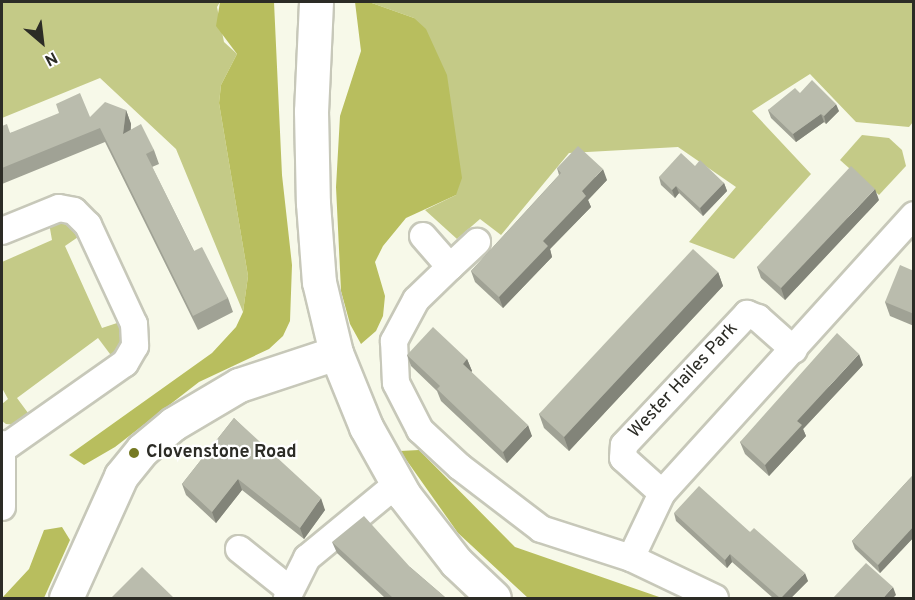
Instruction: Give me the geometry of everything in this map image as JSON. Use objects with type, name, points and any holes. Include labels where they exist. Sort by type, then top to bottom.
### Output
[{"type":"street","points":[[316,2],[311,111],[313,203],[319,282],[336,353],[366,427],[398,483],[456,562],[494,598]]},
{"type":"street","points":[[2,231],[59,208],[74,211],[88,225],[134,324],[135,346],[125,363],[3,446],[2,507]]},
{"type":"street","points":[[631,558],[662,493],[794,350],[902,241],[914,215]]},
{"type":"street","points":[[423,236],[450,267]]},
{"type":"street","points":[[477,242],[416,300],[394,341],[396,383],[420,430],[460,467],[541,529],[631,558],[715,598]]},
{"type":"street","name":"Wester Hailes Park","points":[[662,493],[623,458],[624,445],[747,314],[758,318],[794,350]]},
{"type":"street","points":[[66,598],[121,476],[142,450],[173,424],[238,385],[336,353]]},
{"type":"street","points":[[239,549],[289,594],[307,558],[398,483]]},
{"type":"green space","points":[[2,2],[220,2],[217,7],[224,42],[237,54],[221,85],[219,103],[248,276],[243,312],[176,149],[100,78],[2,118]]},
{"type":"green space","points":[[220,2],[274,2],[282,175],[292,265],[290,321],[283,336],[269,349],[199,382],[115,447],[84,465],[69,455],[212,353],[236,327],[243,312],[248,276],[219,103],[221,85],[237,54],[216,26]]},
{"type":"green space","points":[[355,2],[369,2],[414,18],[426,29],[447,75],[462,178],[456,195],[406,218],[383,246],[375,262],[385,296],[383,316],[376,331],[361,344],[350,324],[341,291],[336,187],[340,116],[361,51]]},
{"type":"green space","points":[[369,2],[913,2],[913,122],[909,127],[856,122],[810,74],[752,111],[811,174],[734,259],[689,242],[736,187],[678,147],[569,153],[501,235],[480,219],[457,239],[425,210],[456,195],[414,18]]},
{"type":"green space","points":[[862,135],[889,138],[902,150],[906,166],[879,195],[840,160]]},
{"type":"green space","points":[[63,220],[81,235],[65,246],[102,328],[120,322],[122,348],[113,358],[98,338],[17,398],[31,417],[19,425],[6,424],[2,421],[2,404],[8,399],[2,388],[2,262],[52,240],[49,223]]},
{"type":"green space","points":[[419,450],[515,547],[662,598],[528,598],[458,533],[400,451]]},
{"type":"green space","points":[[62,527],[70,540],[44,598],[2,598],[29,569],[44,530]]},
{"type":"building","points":[[812,80],[836,104],[824,116],[821,114],[793,134],[768,110],[795,88],[800,93]]},
{"type":"building","points":[[80,93],[90,117],[105,102],[126,110],[123,134],[141,124],[154,150],[146,154],[194,251],[202,247],[228,298],[193,316],[100,128],[2,168],[2,126],[7,124],[10,133],[59,113],[56,104]]},
{"type":"building","points":[[578,146],[603,169],[582,191],[586,196],[543,241],[548,246],[499,297],[471,271],[561,173],[557,168]]},
{"type":"building","points":[[681,153],[695,166],[700,160],[724,183],[700,208],[676,186],[672,190],[659,177]]},
{"type":"building","points":[[851,166],[875,189],[781,288],[757,267]]},
{"type":"building","points":[[693,249],[718,272],[564,437],[539,414]]},
{"type":"building","points":[[900,265],[914,271],[914,314],[885,302]]},
{"type":"building","points":[[433,327],[467,359],[463,364],[528,425],[503,452],[437,389],[440,386],[407,355]]},
{"type":"building","points":[[837,333],[859,354],[797,421],[802,425],[765,465],[740,442]]},
{"type":"building","points":[[234,418],[321,498],[300,528],[238,479],[212,512],[182,484]]},
{"type":"building","points":[[914,474],[914,526],[878,565],[852,541]]},
{"type":"building","points":[[699,486],[750,532],[754,528],[805,573],[781,598],[730,554],[725,560],[674,513]]},
{"type":"building","points":[[364,516],[410,567],[446,598],[393,598],[332,542]]},
{"type":"building","points":[[866,563],[893,587],[883,598],[833,598]]},
{"type":"building","points":[[142,567],[174,598],[111,598]]},
{"type":"place","name":"Clovenstone Road","points":[[134,453]]}]
